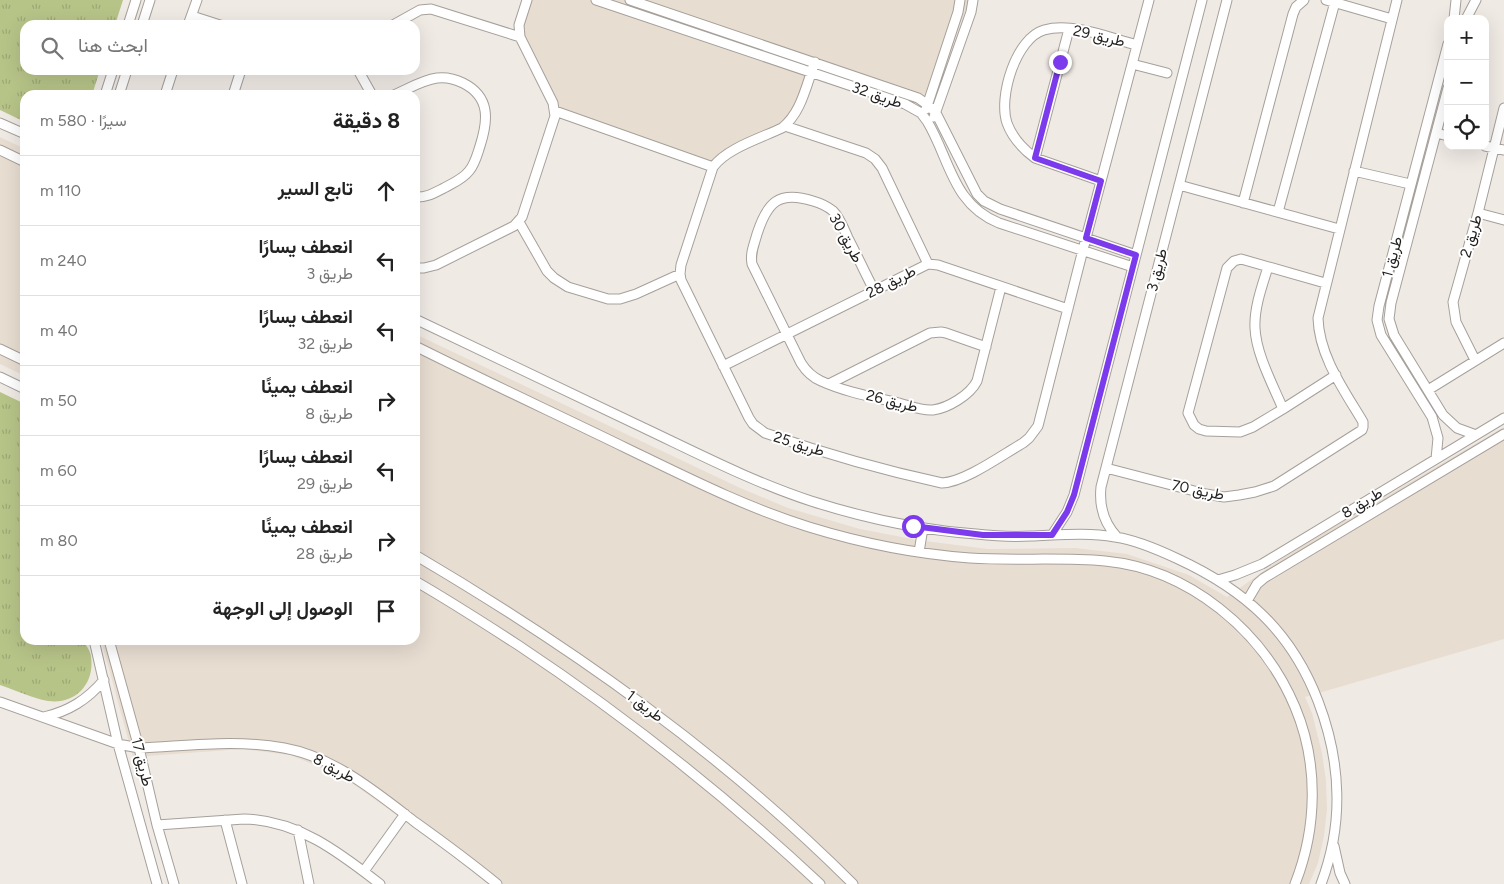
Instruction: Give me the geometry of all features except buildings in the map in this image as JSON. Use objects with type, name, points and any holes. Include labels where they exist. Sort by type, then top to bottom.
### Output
[{"type":"street","points":[[130,20],[136,0]]},
{"type":"street","points":[[144,20],[150,0]]},
{"type":"street","points":[[190,20],[197,0]]},
{"type":"street","points":[[420,268],[436,265],[519,222],[554,123],[555,111],[520,37],[519,25],[527,0]]},
{"type":"street","name":"طريق 32","points":[[596,0],[905,104],[924,117],[931,127],[960,192],[973,208],[994,221],[1133,266]]},
{"type":"street","name":"طريق 32","points":[[630,0],[909,94],[928,104],[936,113],[972,186],[984,201],[1000,209],[1136,255]]},
{"type":"street","points":[[924,117],[958,12],[960,0]]},
{"type":"street","points":[[931,127],[971,12],[973,0]]},
{"type":"street","points":[[1086,238],[1149,0]]},
{"type":"street","name":"طريق 3","points":[[1052,535],[1067,512],[1074,495],[1202,0]]},
{"type":"street","name":"طريق 3","points":[[1117,537],[1106,522],[1100,505],[1101,487],[1227,0]]},
{"type":"street","points":[[1243,203],[1293,14],[1296,7],[1304,0]]},
{"type":"street","points":[[1326,283],[1241,259],[1234,261],[1227,268],[1188,412],[1194,425],[1206,431],[1240,432],[1283,409],[1336,375],[1320,339],[1318,318],[1397,0]]},
{"type":"street","points":[[1454,15],[1456,0]]},
{"type":"street","points":[[1467,15],[1476,0]]},
{"type":"street","points":[[1278,212],[1331,1],[1392,19]]},
{"type":"street","points":[[403,20],[420,10],[431,9],[520,37]]},
{"type":"street","points":[[192,16],[204,20]]},
{"type":"street","points":[[1035,158],[1069,29]]},
{"type":"street","name":"طريق 29","points":[[1101,181],[1035,158],[1019,144],[1007,123],[1004,97],[1014,66],[1026,42],[1032,36],[1046,30],[1080,30],[1137,45]]},
{"type":"street","name":"طريق 1","points":[[1436,459],[1438,438],[1432,417],[1381,335],[1377,320],[1410,184],[1444,59]]},
{"type":"street","points":[[519,222],[547,271],[568,287],[608,299],[620,299],[636,294],[680,274],[681,265],[713,167],[730,152],[785,126],[794,117],[814,62]]},
{"type":"street","points":[[1132,64],[1167,73]]},
{"type":"street","points":[[106,90],[111,75]]},
{"type":"street","points":[[121,90],[125,75]]},
{"type":"street","points":[[167,90],[171,75]]},
{"type":"street","points":[[235,90],[239,75]]},
{"type":"street","points":[[361,75],[369,90]]},
{"type":"street","points":[[405,90],[426,81],[449,78],[463,83],[475,92],[481,100],[486,115],[485,130],[476,159],[469,171],[461,179],[428,196],[420,197]]},
{"type":"street","name":"طريق 1","points":[[1444,103],[1389,311],[1389,319],[1394,335],[1443,415],[1466,432],[1476,435]]},
{"type":"street","name":"طريق 2","points":[[1489,147],[1504,108]]},
{"type":"street","points":[[555,111],[713,167]]},
{"type":"street","points":[[0,122],[20,132]]},
{"type":"street","points":[[785,126],[866,153],[875,159],[882,168],[928,264]]},
{"type":"street","points":[[1436,133],[1444,135]]},
{"type":"street","points":[[1489,147],[1504,150]]},
{"type":"street","points":[[0,150],[20,160]]},
{"type":"street","name":"طريق 2","points":[[1476,360],[1456,322],[1453,302],[1478,213],[1488,150]]},
{"type":"street","points":[[1354,170],[1410,184]]},
{"type":"street","points":[[1179,185],[1339,229]]},
{"type":"street","name":"طريق 30","points":[[786,335],[754,270],[751,259],[753,247],[765,212],[773,203],[793,196],[822,204],[832,210],[841,223],[874,290]]},
{"type":"street","points":[[1478,213],[1504,220]]},
{"type":"street","name":"طريق 25","points":[[680,274],[681,280],[749,418],[765,434],[903,474],[948,483],[962,478],[985,465],[1023,442],[1034,433],[1040,419],[1086,238]]},
{"type":"street","name":"طريق 28","points":[[723,366],[928,264],[938,265],[1068,309]]},
{"type":"street","points":[[1268,267],[1255,315],[1256,339],[1283,409]]},
{"type":"street","name":"طريق 26","points":[[786,335],[804,368],[814,377],[829,384],[870,396],[924,409],[940,408],[969,392],[975,385],[1001,287]]},
{"type":"street","points":[[420,321],[745,476],[833,508],[879,520],[923,528],[1000,536],[1081,535],[1117,537],[1169,554],[1234,589],[1273,626],[1288,644],[1311,683],[1331,742],[1337,787],[1337,814],[1334,841],[1321,884]]},
{"type":"street","points":[[829,384],[930,333],[946,333],[986,347]]},
{"type":"street","points":[[1428,390],[1504,343]]},
{"type":"street","points":[[420,348],[713,489],[752,506],[832,534],[918,552],[995,560],[1097,560],[1128,564],[1150,571],[1195,592],[1218,606],[1257,643],[1273,664],[1288,690],[1300,718],[1308,748],[1312,778],[1312,808],[1309,838],[1295,884]]},
{"type":"street","points":[[0,349],[20,359]]},
{"type":"street","name":"طريق 70","points":[[1106,468],[1224,497],[1255,492],[1274,486],[1362,430],[1362,422],[1336,375]]},
{"type":"street","points":[[0,378],[20,387]]},
{"type":"street","name":"طريق 8","points":[[1218,580],[1262,564],[1504,418]]},
{"type":"street","name":"طريق 8","points":[[1247,601],[1257,584],[1264,578],[1504,434]]},
{"type":"street","points":[[918,552],[923,528]]},
{"type":"street","name":"طريق 1","points":[[420,558],[564,648],[646,706],[726,769],[812,844],[853,884]]},
{"type":"street","name":"طريق 1","points":[[420,584],[527,651],[630,723],[751,821],[820,884]]},
{"type":"street","name":"طريق 17","points":[[95,645],[118,744],[157,884]]},
{"type":"street","name":"طريق 17","points":[[110,645],[174,884]]},
{"type":"street","points":[[44,717],[67,710],[78,704],[96,690],[104,680]]},
{"type":"street","name":"طريق 8","points":[[0,702],[118,744],[139,748],[238,744],[266,745],[305,753],[334,766],[361,782],[489,880],[497,884]]},
{"type":"street","points":[[364,872],[405,814]]},
{"type":"street","points":[[225,820],[242,884]]},
{"type":"street","points":[[157,825],[225,820],[256,820],[277,824],[298,830],[332,848],[380,884]]},
{"type":"street","points":[[298,830],[309,884]]},
{"type":"street","points":[[1334,841],[1340,873],[1346,884]]},
{"type":"shaded area","points":[[530,0],[968,0],[968,3],[929,114],[906,98],[809,66],[796,103],[786,121],[712,162],[557,106],[523,38],[521,26]]},
{"type":"shaded area","points":[[0,137],[20,147],[20,374],[0,364]]},
{"type":"shaded area","points":[[420,336],[738,487],[788,508],[860,529],[917,540],[988,549],[1075,548],[1127,554],[1189,575],[1227,597],[1288,554],[1504,427],[1504,639],[1305,697],[1312,713],[1322,753],[1327,809],[1318,863],[1309,884],[488,884],[444,849],[342,776],[290,755],[243,749],[133,757],[102,645],[420,645]]},
{"type":"green space","points":[[0,0],[123,0],[117,20],[20,20],[20,75],[98,75],[94,90],[20,90],[20,120],[0,110]]},
{"type":"green space","points":[[0,392],[20,402],[20,645],[86,645],[91,655],[91,667],[90,676],[81,691],[67,700],[48,701],[0,685]]},
{"type":"route","points":[[913,526],[983,535],[1052,535],[1067,512],[1074,495],[1136,255],[1086,238],[1101,181],[1035,158],[1060,62]]}]
